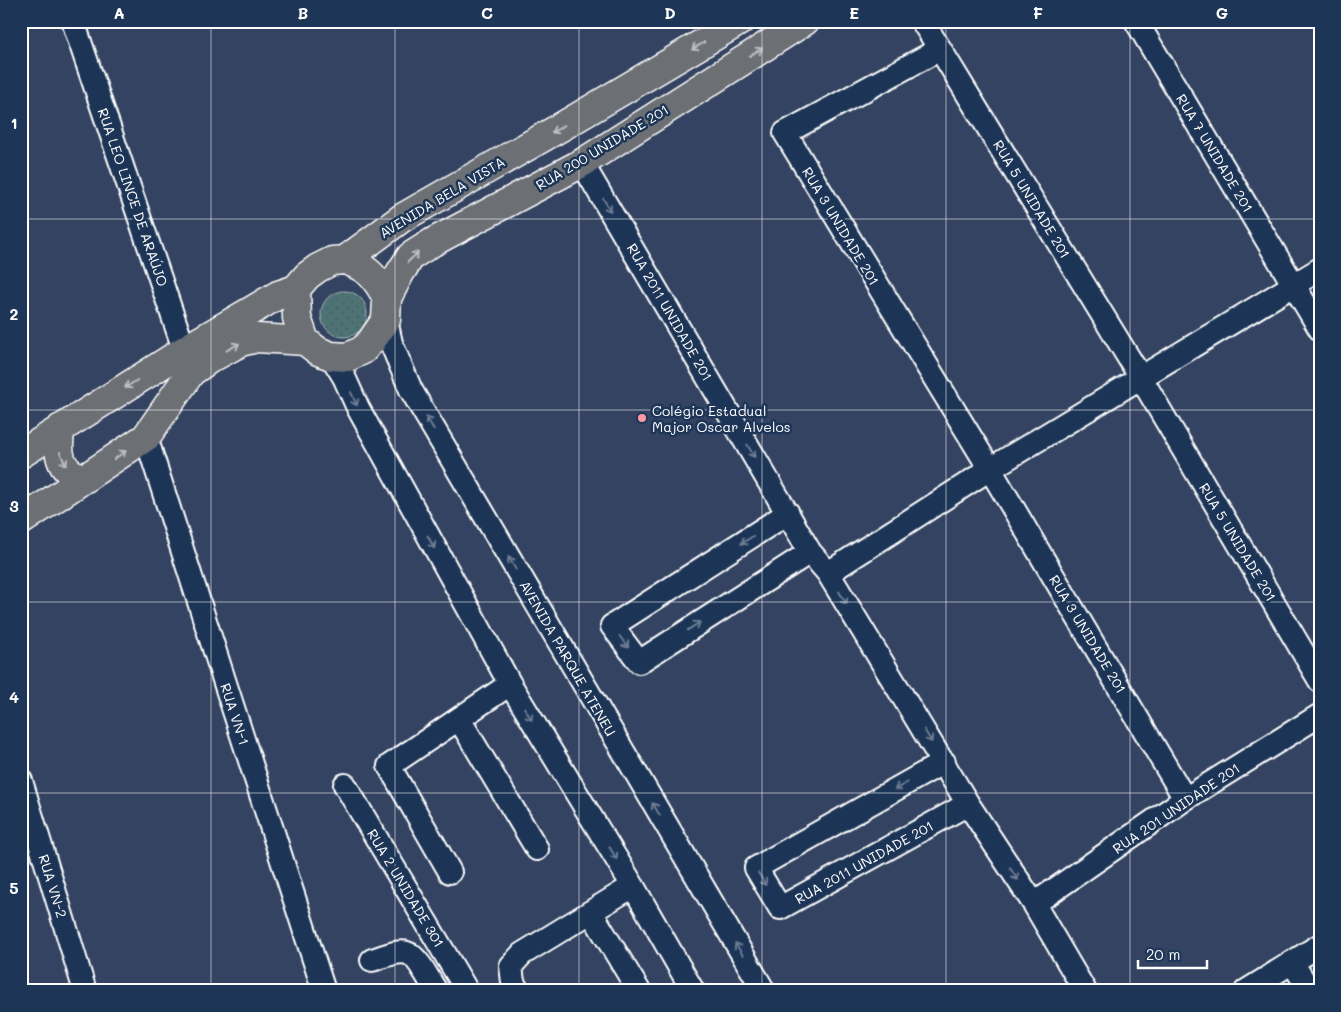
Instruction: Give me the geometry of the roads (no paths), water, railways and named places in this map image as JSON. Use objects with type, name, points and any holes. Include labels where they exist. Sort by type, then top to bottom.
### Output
[{"type":"main road","name":"AVENIDA BELA VISTA","points":[[21,454],[62,428],[188,361],[278,295],[296,289],[307,276],[318,268],[332,261],[344,260],[402,218],[740,21]]},
{"type":"main road","name":"RUA 200 UNIDADE 201","points":[[386,309],[400,273],[418,251],[582,163],[805,21]]},
{"type":"main road","points":[[331,356],[348,357],[363,350],[372,340],[386,309],[378,280],[358,264],[344,260]]},
{"type":"main road","points":[[296,289],[297,318],[305,342]]},
{"type":"main road","name":"AVENIDA BELA VISTA","points":[[188,361],[208,360],[241,342],[257,338],[305,342],[318,351],[331,356]]},
{"type":"main road","name":"AVENIDA BELA VISTA","points":[[21,521],[146,437],[188,361]]},
{"type":"main road","points":[[62,428],[59,453],[71,473],[86,478]]},
{"type":"street","name":"RUA LEO LINCE DE ARAÚJO","points":[[73,21],[188,361]]},
{"type":"street","name":"RUA 5 UNIDADE 201","points":[[922,21],[1141,378],[1320,681]]},
{"type":"street","name":"RUA 7 UNIDADE 201","points":[[1136,21],[1320,329]]},
{"type":"street","name":"RUA 3 UNIDADE 201","points":[[940,49],[785,133],[990,469],[1185,799]]},
{"type":"street","name":"RUA 2011 UNIDADE 201","points":[[582,163],[810,552],[828,573],[968,804],[1034,904],[1086,991]]},
{"type":"street","points":[[828,573],[990,469],[1320,269]]},
{"type":"street","name":"AVENIDA PARQUE ATENEU","points":[[386,309],[391,343],[411,390],[764,991]]},
{"type":"street","points":[[331,356],[510,684],[633,886],[693,991]]},
{"type":"street","name":"RUA VN-1","points":[[146,437],[324,991]]},
{"type":"street","points":[[788,513],[612,626],[639,662],[810,552]]},
{"type":"street","points":[[450,872],[389,766],[510,684]]},
{"type":"street","name":"RUA 201 UNIDADE 201","points":[[1034,904],[1185,799],[1320,715]]},
{"type":"street","points":[[459,719],[537,849]]},
{"type":"street","name":"RUA 2011 UNIDADE 201","points":[[944,762],[756,868],[780,908],[968,804]]},
{"type":"street","name":"RUA VN-2","points":[[21,781],[84,991]]},
{"type":"street","name":"RUA 2 UNIDADE 301","points":[[345,785],[468,991]]},
{"type":"street","points":[[518,991],[513,982],[512,966],[522,954],[633,886]]},
{"type":"street","points":[[591,912],[639,991]]},
{"type":"street","points":[[1246,991],[1320,945]]},
{"type":"street","points":[[372,960],[396,953],[409,953],[416,960],[436,991]]},
{"type":"street","points":[[1292,962],[1310,991]]},
{"type":"place","name":"Colégio Estadual Major Oscar Alvelos","points":[[642,418]]}]
